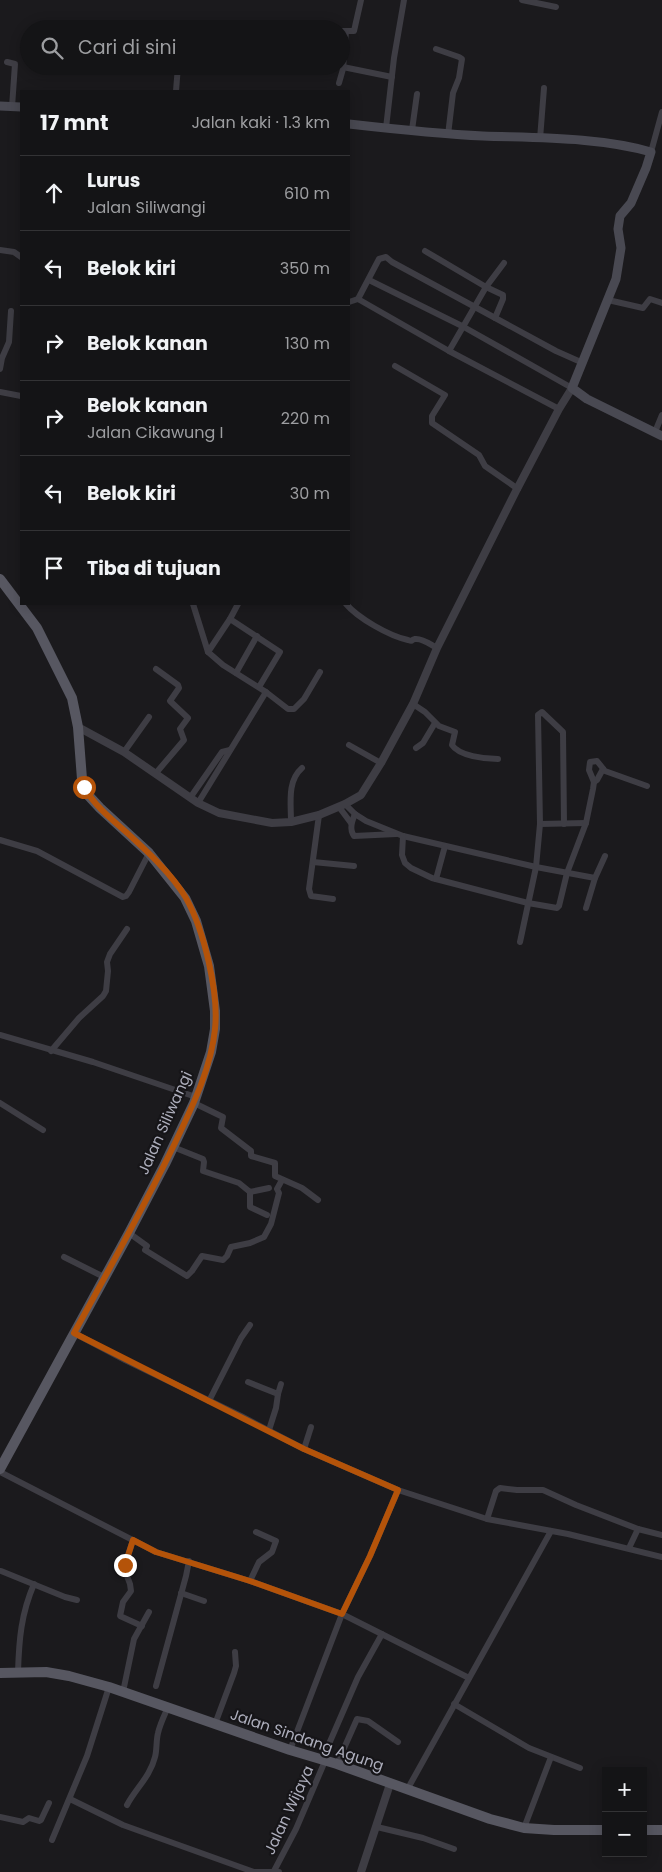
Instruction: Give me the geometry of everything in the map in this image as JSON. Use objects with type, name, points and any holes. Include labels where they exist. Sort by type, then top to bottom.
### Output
[{"type":"main road","points":[[0,106],[17,107]]},
{"type":"main road","points":[[350,124],[448,135],[611,144],[650,152],[646,168],[631,203],[620,216],[618,229],[621,248],[616,279],[572,388],[587,399],[658,434]]},
{"type":"main road","name":"Jalan Siliwangi","points":[[0,579],[41,634],[72,698],[78,727],[82,779],[88,795],[149,853],[186,898],[196,921],[209,966],[213,986],[215,1029],[211,1052],[195,1100],[173,1146],[129,1233],[0,1471]]},
{"type":"main road","name":"Jalan Sindang Agung","points":[[0,1673],[46,1672],[110,1687],[290,1750],[337,1764],[490,1819],[524,1828],[602,1830]]},
{"type":"main road","points":[[647,1830],[662,1830]]},
{"type":"street","points":[[350,31],[354,31],[361,0]]},
{"type":"street","points":[[386,128],[404,0]]},
{"type":"street","points":[[522,0],[556,8]]},
{"type":"street","points":[[436,49],[460,57],[462,60],[459,78],[452,93],[448,135]]},
{"type":"street","points":[[7,62],[15,64],[17,107]]},
{"type":"street","points":[[350,68],[392,77]]},
{"type":"street","points":[[176,90],[177,75]]},
{"type":"street","points":[[339,83],[341,75]]},
{"type":"street","points":[[540,139],[544,88]]},
{"type":"street","points":[[412,130],[417,94]]},
{"type":"street","points":[[650,152],[658,135],[662,112]]},
{"type":"street","points":[[0,250],[14,252],[20,256]]},
{"type":"street","points":[[425,251],[486,287],[501,293],[504,296],[495,318]]},
{"type":"street","points":[[350,302],[358,299],[379,259],[386,257],[474,307],[556,351],[583,363]]},
{"type":"street","points":[[449,351],[486,287],[504,263]]},
{"type":"street","points":[[78,727],[124,752],[198,803],[219,813],[272,823],[291,822],[319,814],[361,795],[382,763],[413,704],[438,648],[518,488],[572,388],[462,326],[369,280]]},
{"type":"street","points":[[358,299],[449,351],[559,409]]},
{"type":"street","points":[[608,300],[643,308],[650,299],[662,303]]},
{"type":"street","points":[[0,369],[2,358],[9,342],[11,311]]},
{"type":"street","points":[[395,366],[445,395],[432,416],[432,423],[479,455],[485,466],[518,488]]},
{"type":"street","points":[[0,392],[20,396]]},
{"type":"street","points":[[658,434],[662,415]]},
{"type":"street","points":[[193,605],[208,652],[288,709],[294,709],[304,699],[320,672]]},
{"type":"street","points":[[208,652],[237,605]]},
{"type":"street","points":[[347,605],[355,613],[388,632],[408,640],[423,640],[438,648]]},
{"type":"street","points":[[230,619],[280,652],[259,687]]},
{"type":"street","points":[[236,672],[257,636]]},
{"type":"street","points":[[156,669],[178,685],[179,688],[170,701],[188,718],[180,729],[184,740],[156,773]]},
{"type":"street","points":[[198,803],[266,692]]},
{"type":"street","points":[[413,704],[425,712],[435,723],[455,732],[452,745],[455,750],[482,759],[498,759]]},
{"type":"street","points":[[520,942],[536,867],[540,824],[538,715],[542,712],[563,732],[564,824]]},
{"type":"street","points":[[124,752],[149,717]]},
{"type":"street","points":[[416,748],[423,743],[435,723]]},
{"type":"street","points":[[348,745],[382,763]]},
{"type":"street","points":[[190,798],[222,752],[230,750]]},
{"type":"street","points":[[594,782],[589,770],[590,762],[597,761],[603,769],[647,786]]},
{"type":"street","points":[[291,822],[292,782],[297,772],[302,768]]},
{"type":"street","points":[[400,835],[402,855],[405,862],[411,868],[436,879],[528,902],[559,907],[568,872],[586,823],[594,782],[603,769]]},
{"type":"street","points":[[342,805],[371,823],[400,835],[536,867],[595,878]]},
{"type":"street","points":[[342,805],[352,823]]},
{"type":"street","points":[[319,814],[310,894],[313,897],[333,900]]},
{"type":"street","points":[[355,814],[352,823],[352,835],[356,837],[400,835]]},
{"type":"street","points":[[540,824],[586,823]]},
{"type":"street","points":[[0,840],[37,852],[123,897],[129,892],[149,853]]},
{"type":"street","points":[[436,879],[444,846]]},
{"type":"street","points":[[586,908],[595,878],[605,856]]},
{"type":"street","points":[[313,862],[354,866]]},
{"type":"street","points":[[51,1051],[79,1018],[103,996],[106,991],[107,962],[110,954],[127,930]]},
{"type":"street","points":[[0,1035],[93,1062],[195,1100],[223,1117],[221,1128],[251,1151],[251,1156],[276,1163],[275,1175],[302,1188],[318,1200]]},
{"type":"street","points":[[0,1103],[43,1130]]},
{"type":"street","points":[[173,1146],[203,1159],[202,1171],[239,1183],[250,1192]]},
{"type":"street","points":[[129,1233],[147,1246],[146,1250],[187,1276],[202,1256],[224,1259],[231,1246],[250,1243],[264,1237],[271,1224],[278,1193],[277,1188],[282,1180]]},
{"type":"street","points":[[250,1192],[269,1188]]},
{"type":"street","points":[[250,1192],[250,1207],[267,1215]]},
{"type":"street","points":[[64,1257],[104,1277]]},
{"type":"street","points":[[209,1401],[241,1338],[250,1325]]},
{"type":"street","points":[[74,1333],[304,1449],[398,1490],[487,1519],[629,1548],[662,1558]]},
{"type":"street","points":[[248,1382],[278,1394]]},
{"type":"street","points":[[269,1430],[281,1384]]},
{"type":"street","points":[[304,1449],[311,1427]]},
{"type":"street","points":[[0,1471],[108,1529],[156,1552],[250,1581],[342,1614],[469,1678]]},
{"type":"street","points":[[487,1519],[496,1491],[500,1488],[517,1490],[539,1489],[638,1529],[662,1535]]},
{"type":"street","points":[[290,1750],[342,1614],[370,1556],[398,1490]]},
{"type":"street","points":[[629,1548],[638,1529]]},
{"type":"street","points":[[407,1790],[551,1531]]},
{"type":"street","points":[[250,1581],[259,1562],[272,1552],[276,1541],[256,1532]]},
{"type":"street","points":[[133,1540],[124,1568],[130,1584],[130,1591],[120,1616],[142,1626]]},
{"type":"street","points":[[156,1686],[189,1561]]},
{"type":"street","points":[[1,1571],[64,1597],[77,1600]]},
{"type":"street","points":[[18,1672],[18,1641],[26,1604],[34,1584]]},
{"type":"street","points":[[181,1593],[204,1601]]},
{"type":"street","points":[[123,1692],[134,1639],[149,1612]]},
{"type":"street","name":"Jalan Wijaya","points":[[277,1871],[358,1677],[382,1634]]},
{"type":"street","points":[[215,1724],[236,1666],[235,1652]]},
{"type":"street","points":[[52,1840],[70,1799],[110,1687]]},
{"type":"street","points":[[454,1704],[529,1748],[580,1768]]},
{"type":"street","points":[[127,1805],[142,1786],[151,1767],[155,1757],[158,1734],[168,1707]]},
{"type":"street","points":[[337,1764],[357,1719],[368,1721],[398,1742]]},
{"type":"street","points":[[524,1828],[551,1757]]},
{"type":"street","points":[[361,1872],[390,1784]]},
{"type":"street","points":[[70,1799],[123,1825],[254,1872],[277,1871]]},
{"type":"street","points":[[0,1816],[24,1822],[29,1818],[39,1822],[49,1803]]},
{"type":"street","points":[[376,1827],[423,1838],[454,1849]]},
{"type":"route","points":[[84,787],[88,795],[100,808],[149,853],[186,898],[196,921],[209,966],[213,986],[215,1029],[211,1052],[194,1103],[165,1164],[74,1333],[304,1449],[398,1490],[370,1556],[342,1614],[250,1581],[156,1552],[133,1540],[125,1565]]}]
